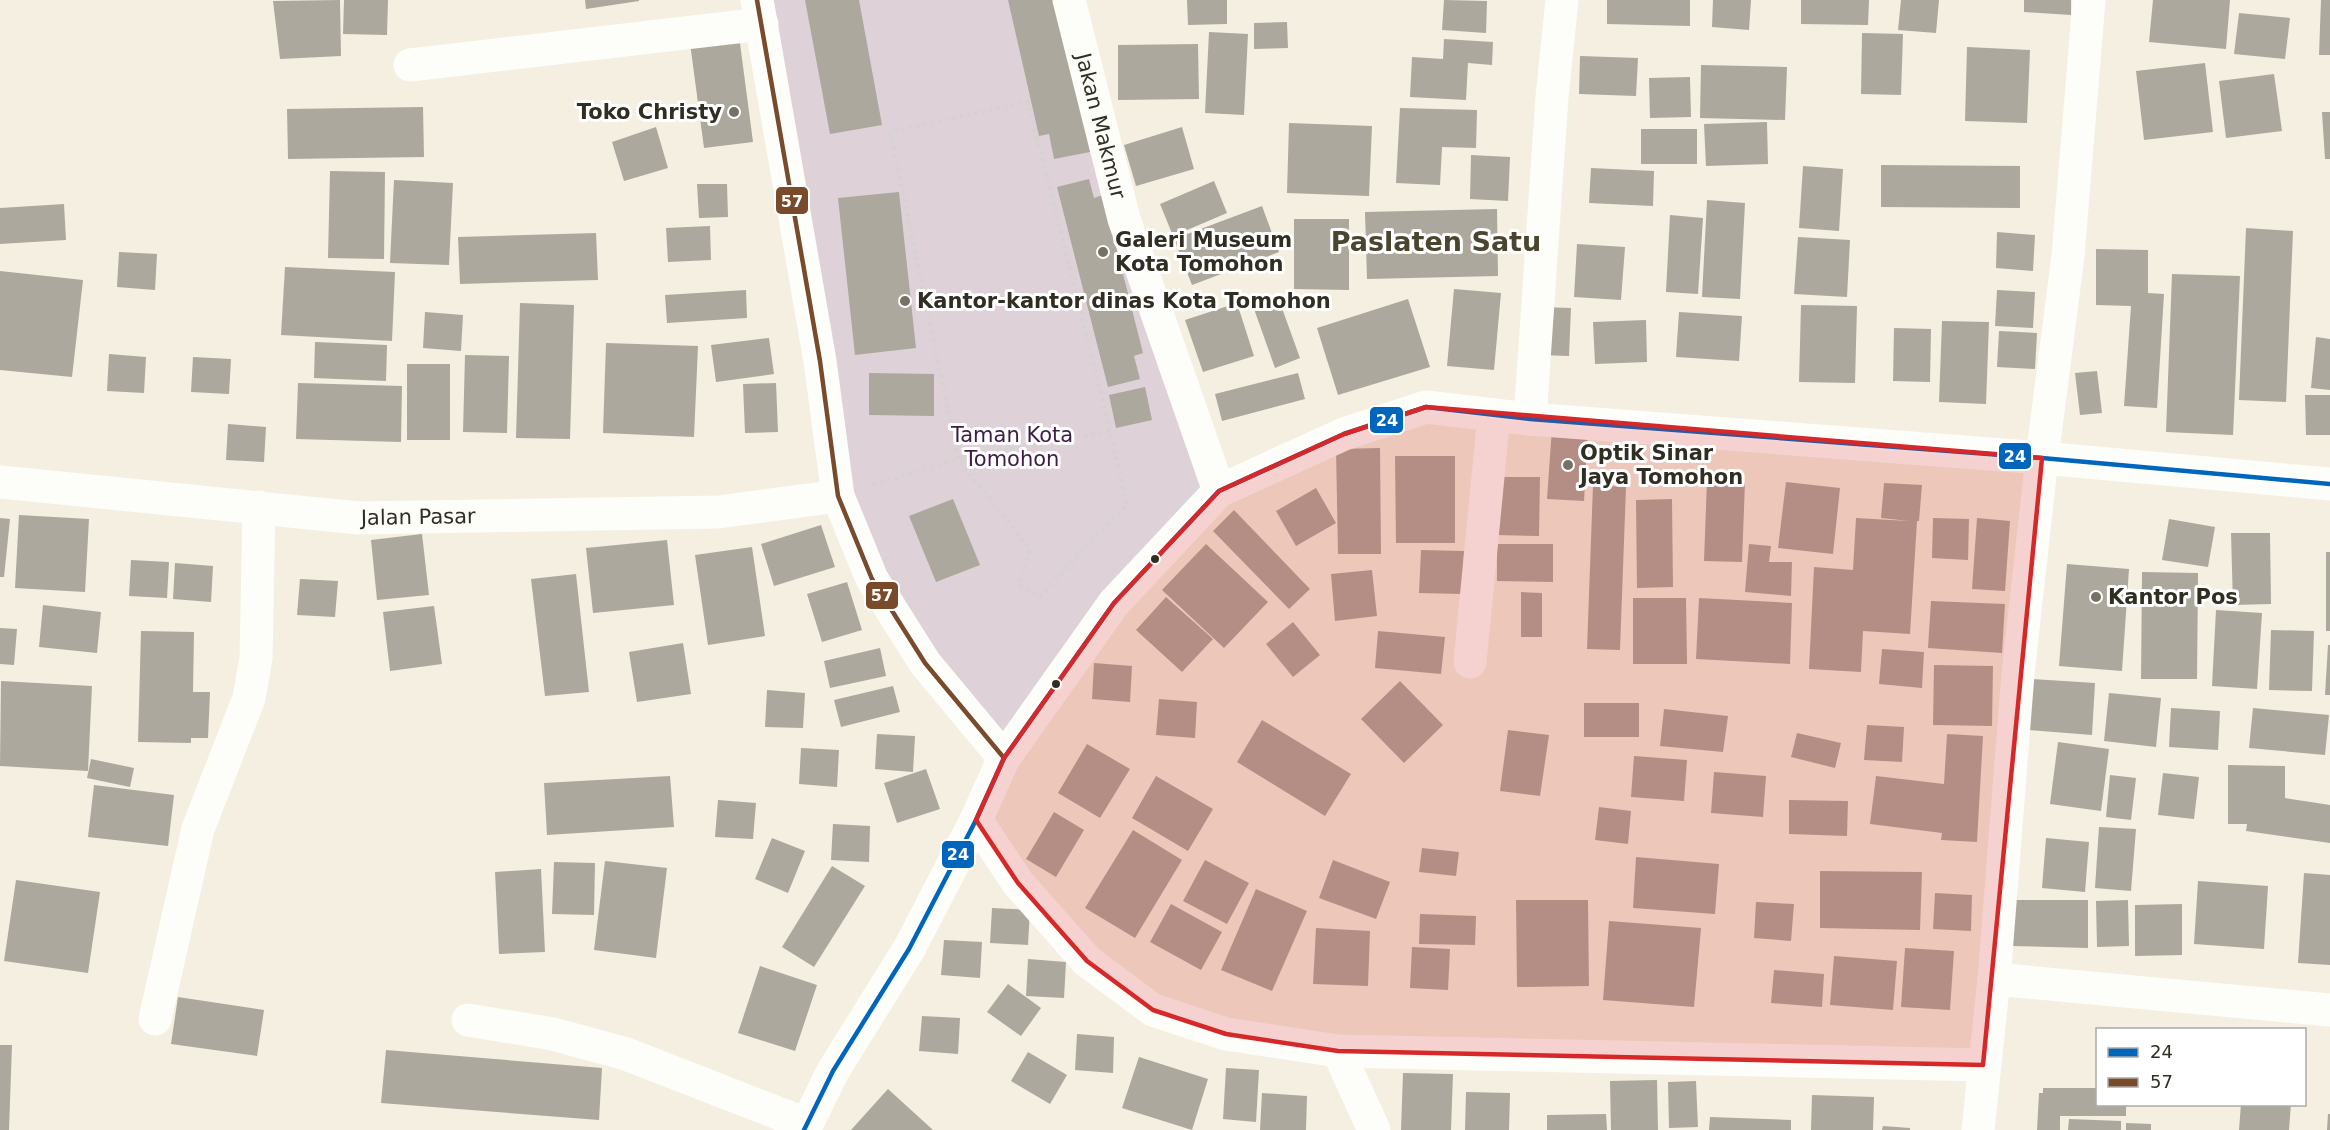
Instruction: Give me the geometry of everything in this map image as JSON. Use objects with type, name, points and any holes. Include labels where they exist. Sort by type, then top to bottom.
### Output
[{"type":"street","name":"Jakan Makmur","points":[[1069,0],[1124,219],[1219,491]]},
{"type":"street","points":[[1530,418],[1552,97],[1562,0]]},
{"type":"street","points":[[1978,1130],[1983,1065],[1994,979],[2018,675],[2042,458],[2068,256],[2089,0]]},
{"type":"street","points":[[410,65],[759,12],[820,361],[838,496],[872,579],[925,663],[1004,759]]},
{"type":"street","points":[[468,1020],[553,1034],[626,1054],[805,1127],[833,1071],[909,949],[976,820],[1004,759],[1114,603],[1219,491],[1344,434],[1426,407],[1494,415],[2042,458],[2330,484]]},
{"type":"street","points":[[1470,662],[1494,415]]},
{"type":"street","name":"Jalan Pasar","points":[[0,482],[359,518],[718,512],[838,496]]},
{"type":"street","points":[[155,1019],[198,829],[249,698],[256,658],[259,507]]},
{"type":"street","points":[[976,820],[1018,883],[1087,961],[1153,1010],[1226,1034],[1338,1051],[1983,1065]]},
{"type":"street","points":[[1994,979],[2330,1010]]},
{"type":"street","points":[[1338,1051],[1374,1130]]},
{"type":"path","points":[[1028,102],[1127,505],[1041,596],[1019,585],[1030,549],[958,459],[890,132],[1028,102]]},
{"type":"path","points":[[838,496],[958,459],[1110,431]]},
{"type":"highlighted area","points":[[1426,407],[2042,458],[1983,1065],[1338,1051],[1226,1034],[1153,1010],[1087,961],[1018,883],[976,820],[1004,758],[1114,603],[1219,491],[1344,434]]},
{"type":"green space","name":"Taman Kota Tomohon","points":[[757,0],[1069,0],[1219,491],[1004,758],[838,496]]},
{"type":"building","points":[[340,0],[341,56],[280,59],[273,1]]},
{"type":"building","points":[[344,0],[388,0],[387,35],[343,34]]},
{"type":"building","points":[[585,0],[639,0],[639,1],[586,9]]},
{"type":"building","points":[[805,0],[859,0],[882,125],[830,134]]},
{"type":"building","points":[[1008,0],[1062,0],[1090,152],[1054,159],[1049,134],[1039,136]]},
{"type":"building","points":[[1187,0],[1227,0],[1227,24],[1188,25]]},
{"type":"building","points":[[1444,0],[1487,1],[1486,33],[1442,30]]},
{"type":"building","points":[[1607,0],[1690,0],[1690,26],[1607,24]]},
{"type":"building","points":[[1713,0],[1751,0],[1749,30],[1712,27]]},
{"type":"building","points":[[1801,0],[1869,0],[1868,25],[1801,24]]},
{"type":"building","points":[[1901,0],[1939,0],[1936,33],[1898,30]]},
{"type":"building","points":[[2024,0],[2071,0],[2071,15],[2024,12]]},
{"type":"building","points":[[2153,0],[2230,0],[2226,49],[2149,42]]},
{"type":"building","points":[[2321,0],[2330,0],[2330,55],[2319,55]]},
{"type":"building","points":[[2239,13],[2290,18],[2285,59],[2234,54]]},
{"type":"building","points":[[1287,22],[1288,48],[1254,49],[1254,23]]},
{"type":"building","points":[[1209,32],[1248,34],[1244,115],[1205,113]]},
{"type":"building","points":[[1862,33],[1903,34],[1901,95],[1861,94]]},
{"type":"building","points":[[739,36],[753,142],[704,148],[690,43]]},
{"type":"building","points":[[1444,39],[1493,42],[1492,65],[1468,63],[1466,100],[1410,97],[1412,57],[1443,59]]},
{"type":"building","points":[[1198,44],[1199,99],[1118,100],[1118,45]]},
{"type":"building","points":[[1967,47],[2030,50],[2027,123],[1965,121]]},
{"type":"building","points":[[1580,56],[1638,58],[1636,96],[1579,94]]},
{"type":"building","points":[[2205,63],[2213,132],[2144,140],[2136,71]]},
{"type":"building","points":[[1701,65],[1787,67],[1785,120],[1700,118]]},
{"type":"building","points":[[2274,74],[2282,131],[2226,138],[2219,81]]},
{"type":"building","points":[[1690,77],[1691,117],[1650,118],[1649,78]]},
{"type":"building","points":[[423,107],[424,157],[288,159],[287,109]]},
{"type":"building","points":[[1400,108],[1477,110],[1476,148],[1442,147],[1440,185],[1396,183]]},
{"type":"building","points":[[2322,112],[2330,112],[2330,159],[2325,159]]},
{"type":"building","points":[[1767,122],[1768,164],[1706,166],[1704,124]]},
{"type":"building","points":[[1289,123],[1372,126],[1369,196],[1287,193]]},
{"type":"building","points":[[656,127],[668,168],[624,181],[612,142]]},
{"type":"building","points":[[1182,127],[1194,169],[1136,186],[1124,145]]},
{"type":"building","points":[[1641,129],[1697,129],[1697,164],[1641,164]]},
{"type":"building","points":[[1471,155],[1510,157],[1508,201],[1470,199]]},
{"type":"building","points":[[1881,165],[2020,166],[2020,208],[1881,207]]},
{"type":"building","points":[[1803,166],[1843,169],[1839,231],[1799,228]]},
{"type":"building","points":[[1591,168],[1654,171],[1653,206],[1589,203]]},
{"type":"building","points":[[330,171],[385,172],[384,259],[328,258]]},
{"type":"building","points":[[1089,179],[1094,198],[1103,195],[1143,353],[1134,356],[1140,379],[1108,387],[1057,187]]},
{"type":"building","points":[[394,180],[453,183],[449,265],[390,263]]},
{"type":"building","points":[[1214,181],[1227,213],[1173,236],[1160,204]]},
{"type":"building","points":[[697,184],[727,184],[728,217],[699,218]]},
{"type":"building","points":[[899,192],[916,348],[855,355],[838,198]]},
{"type":"building","points":[[1707,200],[1745,203],[1740,299],[1702,297]]},
{"type":"building","points":[[64,204],[66,240],[0,244],[0,208]]},
{"type":"building","points":[[1262,206],[1279,252],[1192,285],[1174,239]]},
{"type":"building","points":[[1497,209],[1498,276],[1367,279],[1365,212]]},
{"type":"building","points":[[1670,215],[1703,218],[1698,294],[1666,292]]},
{"type":"building","points":[[1294,219],[1349,219],[1349,290],[1294,289]]},
{"type":"building","points":[[710,226],[711,260],[668,262],[666,228]]},
{"type":"building","points":[[2246,228],[2293,231],[2286,402],[2239,400]]},
{"type":"building","points":[[1997,232],[2035,235],[2033,271],[1996,268]]},
{"type":"building","points":[[596,233],[598,280],[460,284],[458,237]]},
{"type":"building","points":[[1798,237],[1850,240],[1847,297],[1794,294]]},
{"type":"building","points":[[1577,244],[1625,247],[1621,300],[1574,297]]},
{"type":"building","points":[[2096,249],[2148,250],[2148,293],[2164,294],[2157,408],[2124,406],[2131,306],[2096,305]]},
{"type":"building","points":[[119,252],[157,254],[155,290],[117,287]]},
{"type":"building","points":[[285,267],[395,272],[392,341],[281,335]]},
{"type":"building","points":[[0,271],[83,280],[72,377],[0,370]]},
{"type":"building","points":[[2172,274],[2240,276],[2233,435],[2166,432]]},
{"type":"building","points":[[1454,289],[1501,293],[1494,370],[1447,366]]},
{"type":"building","points":[[746,290],[747,318],[667,323],[665,295]]},
{"type":"building","points":[[1997,290],[2035,292],[2033,328],[1995,326]]},
{"type":"building","points":[[1408,299],[1430,367],[1338,395],[1317,328]]},
{"type":"building","points":[[1279,300],[1300,358],[1275,368],[1254,309]]},
{"type":"building","points":[[520,303],[574,305],[570,439],[516,438]]},
{"type":"building","points":[[1237,303],[1254,356],[1203,372],[1185,320]]},
{"type":"building","points":[[1801,305],[1857,306],[1855,383],[1799,382]]},
{"type":"building","points":[[1540,307],[1571,308],[1569,356],[1539,355]]},
{"type":"building","points":[[425,312],[463,315],[461,351],[423,348]]},
{"type":"building","points":[[1679,312],[1742,316],[1739,361],[1676,357]]},
{"type":"building","points":[[1646,320],[1647,362],[1595,364],[1593,322]]},
{"type":"building","points":[[1942,321],[1989,322],[1986,404],[1939,402]]},
{"type":"building","points":[[1894,328],[1931,329],[1930,382],[1893,381]]},
{"type":"building","points":[[1999,331],[2037,333],[2035,369],[1997,367]]},
{"type":"building","points":[[2316,337],[2330,339],[2330,390],[2311,388]]},
{"type":"building","points":[[769,338],[774,374],[716,382],[711,345]]},
{"type":"building","points":[[315,342],[387,345],[386,381],[314,378]]},
{"type":"building","points":[[606,343],[698,346],[694,437],[603,433]]},
{"type":"building","points":[[109,354],[146,357],[144,393],[107,391]]},
{"type":"building","points":[[465,355],[509,356],[507,433],[463,432]]},
{"type":"building","points":[[193,357],[231,359],[229,394],[191,392]]},
{"type":"building","points":[[407,364],[450,364],[450,440],[407,440]]},
{"type":"building","points":[[2097,371],[2102,413],[2080,415],[2075,373]]},
{"type":"building","points":[[869,373],[934,374],[934,416],[869,415]]},
{"type":"building","points":[[1298,373],[1305,399],[1222,421],[1215,394]]},
{"type":"building","points":[[298,383],[402,386],[401,442],[296,439]]},
{"type":"building","points":[[776,383],[778,432],[745,433],[743,384]]},
{"type":"building","points":[[1145,387],[1152,420],[1116,428],[1109,395]]},
{"type":"building","points":[[2305,395],[2330,395],[2330,435],[2306,435]]},
{"type":"building","points":[[228,424],[266,427],[264,462],[226,460]]},
{"type":"building","name":"Optik Sinar Jaya Tomohon","points":[[1552,428],[1588,430],[1584,501],[1547,499]]},
{"type":"building","points":[[1380,448],[1381,554],[1338,554],[1336,449]]},
{"type":"building","points":[[1395,456],[1455,456],[1455,543],[1396,543]]},
{"type":"building","points":[[1495,477],[1540,477],[1539,536],[1495,535]]},
{"type":"building","points":[[1707,480],[1745,482],[1742,562],[1704,561]]},
{"type":"building","points":[[1786,482],[1840,488],[1833,554],[1778,548]]},
{"type":"building","points":[[1884,483],[1922,485],[1919,521],[1917,521],[1910,634],[1863,631],[1861,672],[1809,669],[1814,567],[1853,570],[1856,518],[1909,521],[1881,518]]},
{"type":"building","points":[[1593,485],[1626,487],[1620,650],[1587,649]]},
{"type":"building","points":[[1316,488],[1336,523],[1296,546],[1276,511]]},
{"type":"building","points":[[953,499],[980,565],[936,582],[909,516]]},
{"type":"building","points":[[1672,499],[1673,587],[1637,588],[1636,500]]},
{"type":"building","points":[[1234,510],[1310,589],[1289,609],[1213,531]]},
{"type":"building","points":[[19,515],[89,519],[85,592],[15,588]]},
{"type":"building","points":[[0,518],[10,519],[4,577],[0,577]]},
{"type":"building","points":[[1933,518],[1969,519],[1968,560],[1932,558]]},
{"type":"building","points":[[1977,518],[2010,521],[2005,591],[1972,589]]},
{"type":"building","points":[[2169,519],[2215,527],[2208,567],[2162,560]]},
{"type":"building","points":[[821,525],[835,567],[774,586],[761,544]]},
{"type":"building","points":[[2231,533],[2270,533],[2271,604],[2233,605]]},
{"type":"building","points":[[422,534],[429,595],[377,600],[371,540]]},
{"type":"building","points":[[667,540],[674,605],[593,613],[586,548]]},
{"type":"building","points":[[1206,544],[1268,602],[1224,648],[1162,590]]},
{"type":"building","points":[[1497,544],[1553,544],[1553,582],[1497,581]]},
{"type":"building","points":[[1749,544],[1771,546],[1769,562],[1792,562],[1791,596],[1745,592]]},
{"type":"building","points":[[752,547],[765,636],[708,645],[695,555]]},
{"type":"building","points":[[1421,550],[1464,551],[1462,594],[1419,593]]},
{"type":"building","points":[[2326,552],[2330,552],[2330,631],[2326,631]]},
{"type":"building","points":[[131,560],[169,562],[167,598],[129,596]]},
{"type":"building","points":[[175,563],[213,566],[211,602],[173,599]]},
{"type":"building","points":[[2067,564],[2129,569],[2122,671],[2059,666]]},
{"type":"building","points":[[1372,570],[1377,616],[1335,621],[1331,574]]},
{"type":"building","points":[[2142,572],[2198,573],[2197,679],[2141,679]]},
{"type":"building","points":[[576,574],[589,692],[545,696],[531,579]]},
{"type":"building","points":[[300,579],[338,581],[335,617],[297,615]]},
{"type":"building","points":[[847,582],[862,630],[822,642],[807,594]]},
{"type":"building","points":[[1521,592],[1542,593],[1542,637],[1521,637]]},
{"type":"building","points":[[1166,597],[1213,639],[1182,672],[1136,630]]},
{"type":"building","points":[[1633,598],[1686,598],[1687,664],[1633,664]]},
{"type":"building","points":[[1699,598],[1792,603],[1790,664],[1696,659]]},
{"type":"building","points":[[1931,601],[2005,604],[2002,653],[1928,648]]},
{"type":"building","points":[[43,605],[101,612],[97,653],[39,647]]},
{"type":"building","points":[[434,606],[442,664],[390,671],[383,612]]},
{"type":"building","points":[[2216,610],[2262,613],[2257,689],[2212,686]]},
{"type":"building","points":[[1293,622],[1320,655],[1293,677],[1266,644]]},
{"type":"building","points":[[0,628],[17,629],[14,665],[0,664]]},
{"type":"building","points":[[2271,630],[2314,631],[2312,691],[2269,690]]},
{"type":"building","points":[[141,631],[194,632],[193,692],[210,692],[208,738],[191,738],[191,743],[138,742]]},
{"type":"building","points":[[1378,631],[1445,637],[1441,674],[1375,668]]},
{"type":"building","points":[[683,643],[691,694],[637,702],[629,652]]},
{"type":"building","points":[[2328,645],[2330,645],[2330,695],[2325,695]]},
{"type":"building","points":[[880,648],[886,676],[830,688],[824,661]]},
{"type":"building","points":[[1882,649],[1924,652],[1922,688],[1879,684]]},
{"type":"building","points":[[1094,663],[1132,666],[1130,702],[1092,699]]},
{"type":"building","points":[[1934,665],[1993,666],[1992,726],[1933,725]]},
{"type":"building","points":[[2032,679],[2095,683],[2092,735],[2029,730]]},
{"type":"building","points":[[1,681],[92,686],[88,771],[0,766]]},
{"type":"building","points":[[1400,681],[1443,725],[1404,763],[1361,719]]},
{"type":"building","points":[[893,686],[900,712],[841,727],[834,700]]},
{"type":"building","points":[[767,690],[805,693],[803,728],[765,727]]},
{"type":"building","points":[[2109,693],[2161,698],[2156,747],[2104,741]]},
{"type":"building","points":[[1159,699],[1197,702],[1195,738],[1156,735]]},
{"type":"building","points":[[1584,703],[1639,703],[1639,737],[1584,737]]},
{"type":"building","points":[[2171,708],[2220,711],[2218,750],[2169,747]]},
{"type":"building","points":[[2253,708],[2329,715],[2325,755],[2249,748]]},
{"type":"building","points":[[1664,709],[1728,716],[1723,752],[1660,746]]},
{"type":"building","points":[[1262,720],[1351,774],[1325,816],[1237,762]]},
{"type":"building","points":[[1867,725],[1904,727],[1902,762],[1864,760]]},
{"type":"building","points":[[1508,730],[1549,735],[1540,796],[1500,791]]},
{"type":"building","points":[[1797,733],[1841,743],[1835,768],[1791,757]]},
{"type":"building","points":[[877,734],[915,736],[913,772],[875,769]]},
{"type":"building","points":[[1947,734],[1983,736],[1977,842],[1941,840],[1942,833],[1870,824],[1876,776],[1944,784]]},
{"type":"building","points":[[2058,742],[2109,749],[2101,811],[2050,804]]},
{"type":"building","points":[[1087,744],[1130,769],[1100,818],[1058,793]]},
{"type":"building","points":[[801,748],[839,750],[837,787],[799,784]]},
{"type":"building","points":[[1634,756],[1687,760],[1684,801],[1631,797]]},
{"type":"building","points":[[91,759],[134,768],[130,787],[87,778]]},
{"type":"building","points":[[2228,765],[2285,766],[2285,798],[2330,805],[2330,843],[2246,831],[2247,824],[2228,824]]},
{"type":"building","points":[[926,769],[940,809],[897,823],[884,783]]},
{"type":"building","points":[[1714,772],[1766,776],[1763,817],[1711,813]]},
{"type":"building","points":[[2163,773],[2199,777],[2194,819],[2158,815]]},
{"type":"building","points":[[2110,775],[2136,778],[2131,820],[2106,817]]},
{"type":"building","points":[[670,776],[674,827],[547,835],[544,783]]},
{"type":"building","points":[[1156,776],[1213,809],[1188,851],[1132,818]]},
{"type":"building","points":[[94,785],[174,795],[168,846],[88,837]]},
{"type":"building","points":[[718,800],[756,803],[753,839],[715,837]]},
{"type":"building","points":[[1789,800],[1848,801],[1847,836],[1789,834]]},
{"type":"building","points":[[1599,807],[1631,811],[1628,844],[1595,840]]},
{"type":"building","points":[[1054,812],[1084,830],[1056,877],[1026,859]]},
{"type":"building","points":[[833,824],[870,826],[869,862],[831,860]]},
{"type":"building","points":[[2099,827],[2136,829],[2131,891],[2095,888]]},
{"type":"building","points":[[1133,830],[1182,860],[1135,938],[1085,908]]},
{"type":"building","points":[[772,838],[805,851],[788,893],[755,879]]},
{"type":"building","points":[[2046,838],[2089,842],[2085,892],[2042,888]]},
{"type":"building","points":[[1422,848],[1459,852],[1456,876],[1419,872]]},
{"type":"building","points":[[1636,857],[1719,864],[1715,914],[1633,908]]},
{"type":"building","points":[[1205,860],[1249,883],[1227,924],[1183,901]]},
{"type":"building","points":[[1333,860],[1390,882],[1376,919],[1319,898]]},
{"type":"building","points":[[605,861],[667,868],[656,958],[594,950]]},
{"type":"building","points":[[554,862],[595,863],[594,915],[552,914]]},
{"type":"building","points":[[832,866],[865,886],[814,967],[782,947]]},
{"type":"building","points":[[541,869],[545,952],[499,954],[495,872]]},
{"type":"building","points":[[1820,871],[1922,872],[1920,930],[1820,928]]},
{"type":"building","points":[[2304,873],[2330,875],[2330,965],[2298,963]]},
{"type":"building","points":[[16,880],[100,892],[88,973],[4,961]]},
{"type":"building","points":[[2198,881],[2268,886],[2264,949],[2194,944]]},
{"type":"building","points":[[1256,889],[1307,911],[1272,991],[1221,970]]},
{"type":"building","points":[[1935,893],[1972,895],[1971,931],[1933,929]]},
{"type":"building","points":[[1516,900],[1588,900],[1589,986],[1517,987]]},
{"type":"building","points":[[2011,900],[2088,900],[2088,948],[2010,946]]},
{"type":"building","points":[[2128,900],[2129,946],[2097,947],[2096,901]]},
{"type":"building","points":[[1756,902],[1794,904],[1791,941],[1754,938]]},
{"type":"building","points":[[1171,904],[1222,932],[1201,970],[1150,942]]},
{"type":"building","points":[[2182,904],[2182,955],[2135,956],[2135,905]]},
{"type":"building","points":[[992,908],[1030,910],[1028,945],[990,943]]},
{"type":"building","points":[[1420,914],[1476,916],[1475,945],[1419,944]]},
{"type":"building","points":[[1609,921],[1701,928],[1694,1007],[1603,1000]]},
{"type":"building","points":[[1316,928],[1370,931],[1368,986],[1313,984]]},
{"type":"building","points":[[944,940],[982,942],[980,978],[941,975]]},
{"type":"building","points":[[1412,947],[1450,949],[1448,990],[1410,988]]},
{"type":"building","points":[[1905,948],[1954,951],[1950,1010],[1901,1007]]},
{"type":"building","points":[[1834,956],[1897,961],[1893,1010],[1830,1005]]},
{"type":"building","points":[[1028,959],[1066,962],[1064,998],[1026,996]]},
{"type":"building","points":[[760,966],[817,985],[795,1051],[738,1033]]},
{"type":"building","points":[[1774,970],[1824,974],[1822,1007],[1771,1003]]},
{"type":"building","points":[[1008,984],[1041,1008],[1021,1036],[987,1012]]},
{"type":"building","points":[[178,997],[264,1010],[257,1056],[171,1044]]},
{"type":"building","points":[[922,1016],[960,1018],[958,1054],[919,1051]]},
{"type":"building","points":[[1077,1034],[1114,1037],[1113,1073],[1075,1070]]},
{"type":"building","points":[[0,1045],[12,1045],[9,1130],[0,1130]]},
{"type":"building","points":[[386,1050],[602,1068],[599,1120],[381,1103]]},
{"type":"building","points":[[1028,1052],[1067,1075],[1050,1104],[1011,1081]]},
{"type":"building","points":[[1139,1057],[1208,1079],[1192,1130],[1122,1108]]},
{"type":"building","points":[[1226,1068],[1259,1070],[1256,1122],[1223,1119]]},
{"type":"building","points":[[1403,1073],[1453,1074],[1451,1130],[1401,1130]]},
{"type":"building","points":[[1657,1080],[1658,1130],[1611,1130],[1610,1081]]},
{"type":"building","points":[[1696,1081],[1698,1127],[1669,1128],[1668,1082]]},
{"type":"building","points":[[2043,1088],[2096,1088],[2096,1106],[2126,1106],[2126,1116],[2060,1116],[2060,1130],[2037,1130],[2039,1093],[2043,1093]]},
{"type":"building","points":[[888,1089],[933,1130],[851,1130]]},
{"type":"building","points":[[1466,1092],[1510,1093],[1509,1130],[1465,1130]]},
{"type":"building","points":[[1262,1093],[1307,1096],[1306,1130],[1260,1130]]},
{"type":"building","points":[[1812,1095],[1874,1097],[1873,1130],[1811,1130]]},
{"type":"building","points":[[2241,1106],[2291,1106],[2289,1130],[2239,1130]]},
{"type":"building","points":[[1606,1114],[1607,1130],[1547,1130],[1547,1115]]},
{"type":"building","points":[[2328,1114],[2330,1114],[2330,1130],[2327,1130]]},
{"type":"building","points":[[1710,1117],[1791,1120],[1791,1130],[1709,1130]]},
{"type":"building","points":[[2069,1119],[2121,1121],[2121,1130],[2068,1130]]},
{"type":"building","points":[[2126,1123],[2151,1124],[2151,1130],[2126,1130]]},
{"type":"building","points":[[1883,1126],[1910,1128],[1910,1130],[1882,1130]]},
{"type":"transit line","name":"57","points":[[757,0],[820,361],[838,496],[872,579],[925,663],[1004,758]]},
{"type":"transit line","name":"24","points":[[804,1130],[833,1071],[909,949],[976,820],[1004,758],[1114,603],[1219,491],[1344,434],[1426,407],[1530,419],[2042,458],[2330,484]]},
{"type":"place","name":"Toko Christy","points":[[734,112]]},
{"type":"place","name":"Galeri Museum Kota Tomohon","points":[[1103,252]]},
{"type":"place","name":"Kantor-kantor dinas Kota Tomohon","points":[[905,301]]},
{"type":"place","name":"Optik Sinar Jaya Tomohon","points":[[1568,465]]},
{"type":"place","name":"Kantor Pos","points":[[2096,597]]},
{"type":"district","name":"Paslaten Satu","points":[[1436,242]]}]
